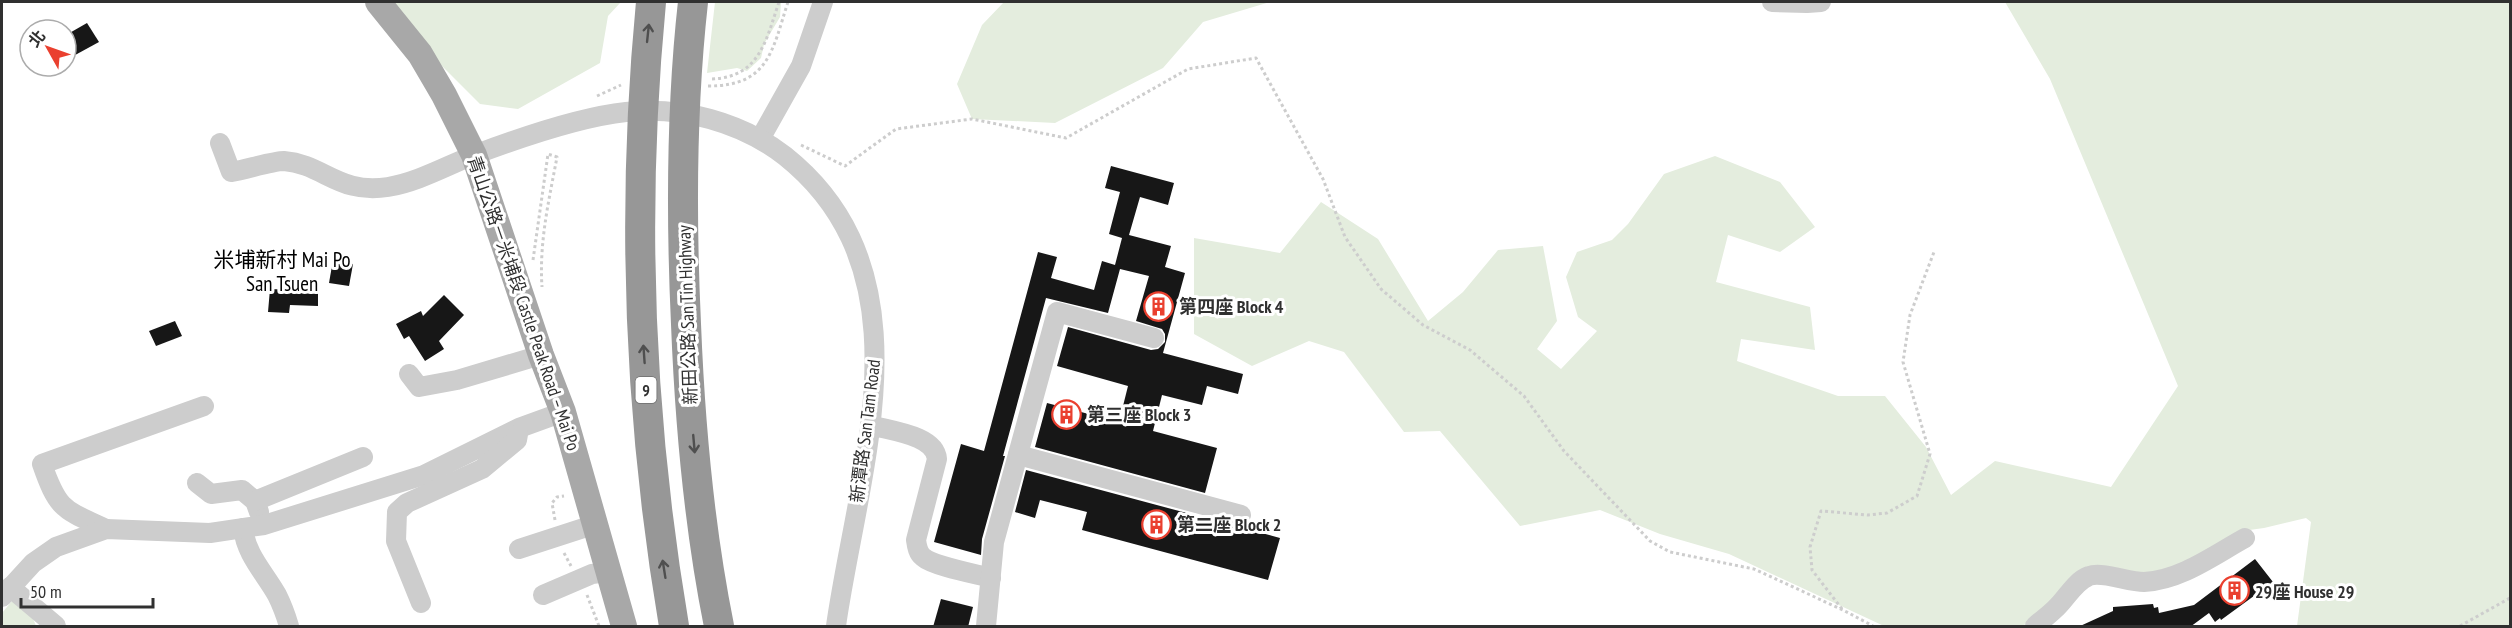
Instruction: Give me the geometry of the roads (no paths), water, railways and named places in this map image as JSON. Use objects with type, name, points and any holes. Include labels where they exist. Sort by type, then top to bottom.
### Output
[{"type":"highway","name":"9","points":[[651,2],[640,151],[639,257],[642,333],[660,545],[674,627]]},
{"type":"highway","name":"新田公路 San Tin Highway","points":[[693,2],[688,39],[682,155],[683,271],[688,374],[699,509],[720,627]]},
{"type":"main road","name":"青山公路－米埔段 Castle Peak Road – Mai Po","points":[[378,2],[420,54],[444,95],[474,155],[541,355],[563,412],[624,627]]},
{"type":"street","points":[[763,134],[801,66],[823,2]]},
{"type":"street","points":[[1772,2],[1821,2]]},
{"type":"street","name":"新潭路 San Tam Road","points":[[220,143],[231,172],[283,161],[308,168],[360,189],[388,187],[431,174],[474,155],[600,117],[651,111],[706,118],[763,134],[822,192],[843,220],[857,249],[873,312],[874,359],[870,425],[836,627]]},
{"type":"street","points":[[986,627],[994,542],[1057,312],[1154,338]]},
{"type":"street","points":[[409,374],[419,387],[457,380],[541,355]]},
{"type":"street","points":[[204,406],[42,464],[52,494],[68,512],[106,529],[210,533],[264,525],[424,475],[519,428],[563,412]]},
{"type":"street","points":[[870,425],[927,441],[935,448],[937,459],[916,540],[923,557],[934,563],[991,578]]},
{"type":"street","points":[[421,603],[396,541],[397,512],[407,503],[482,469],[517,440],[519,428]]},
{"type":"street","points":[[1018,455],[1240,515]]},
{"type":"street","points":[[255,501],[363,457]]},
{"type":"street","points":[[196,483],[211,494],[242,490],[255,501],[264,525]]},
{"type":"street","points":[[519,549],[596,524]]},
{"type":"street","points":[[243,528],[245,542],[251,556],[277,596],[289,627]]},
{"type":"street","points":[[56,627],[6,592],[33,563],[56,547],[106,529]]},
{"type":"street","points":[[2035,627],[2080,581],[2089,576],[2098,574],[2132,582],[2158,580],[2184,572],[2245,537]]},
{"type":"street","points":[[543,595],[592,574],[608,572]]},
{"type":"place","name":"第四座 Block 4","points":[[1158,306]]},
{"type":"place","name":"第三座 Block 3","points":[[1066,414]]},
{"type":"place","name":"第二座 Block 2","points":[[1156,524]]},
{"type":"place","name":"29座 House 29","points":[[2234,591]]},
{"type":"district","name":"米埔新村 Mai Po San Tsuen","points":[[282,271]]}]
